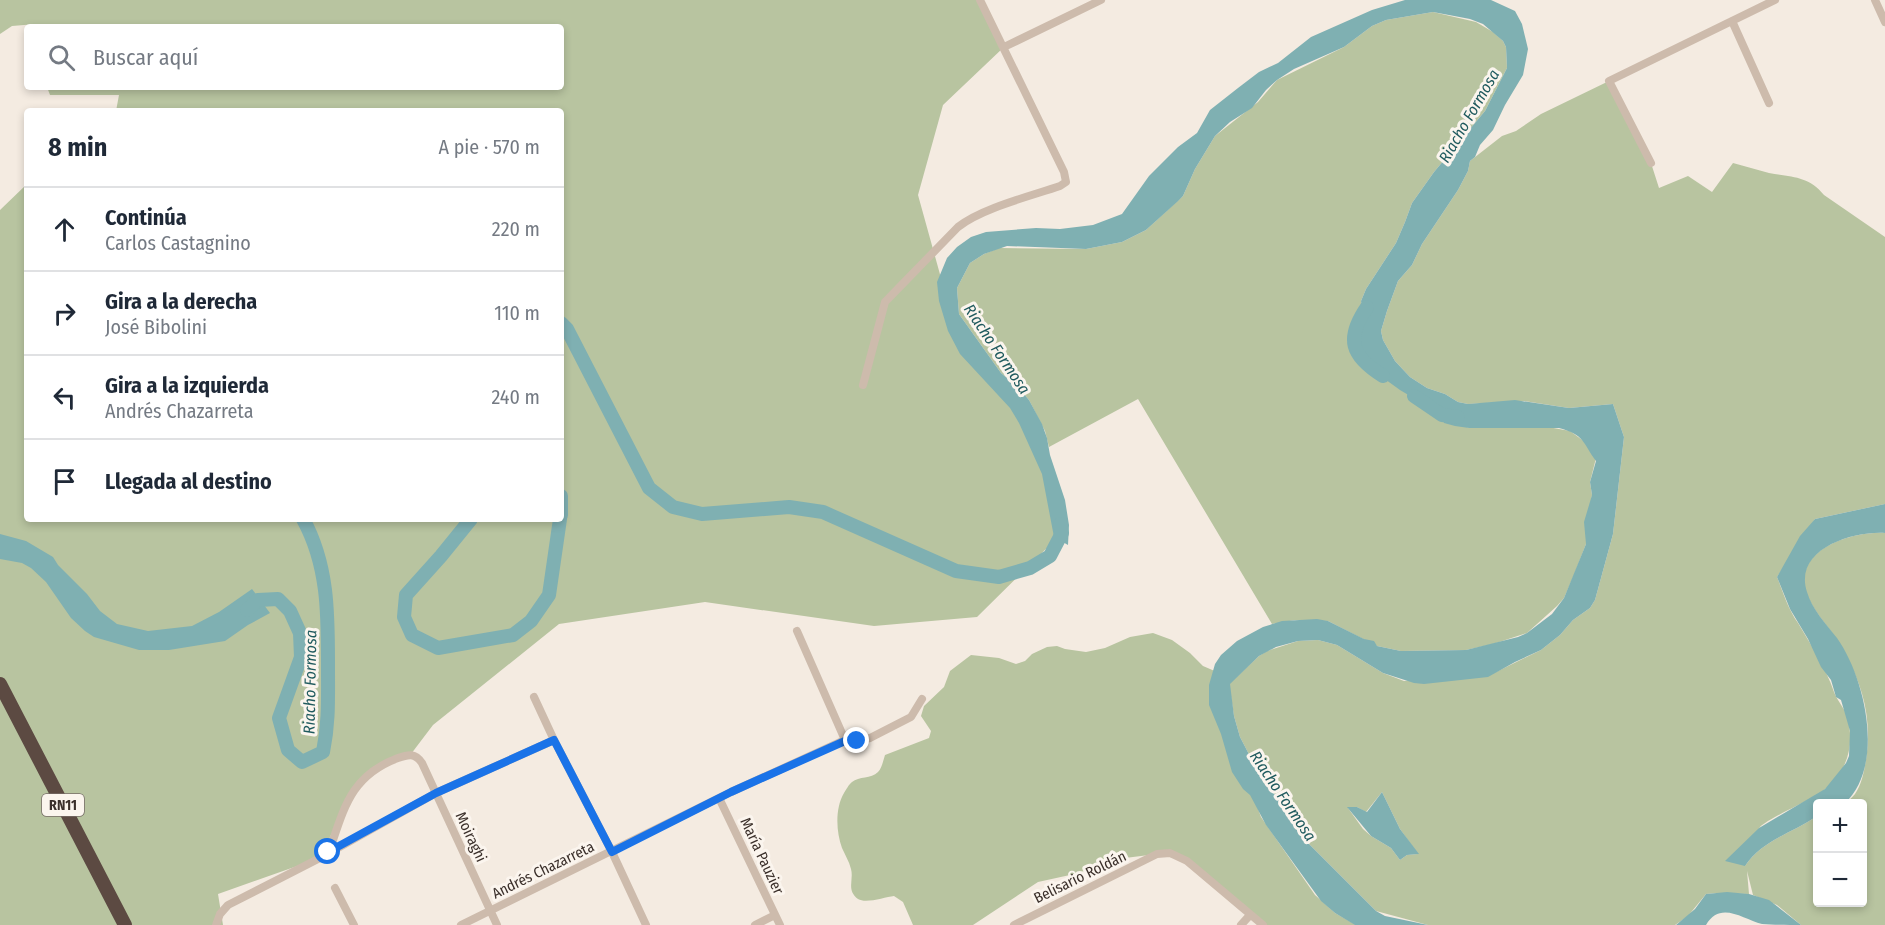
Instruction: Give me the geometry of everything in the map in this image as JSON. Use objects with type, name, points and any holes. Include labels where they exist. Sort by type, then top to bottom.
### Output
[{"type":"highway","name":"RN11","points":[[0,684],[125,925]]},
{"type":"street","points":[[863,385],[885,302],[958,227],[968,219],[1066,182],[1064,172],[980,0]]},
{"type":"street","points":[[1004,47],[1101,0]]},
{"type":"street","points":[[1651,162],[1609,81],[1775,0]]},
{"type":"street","points":[[1875,0],[1885,22]]},
{"type":"street","points":[[1732,21],[1769,103]]},
{"type":"street","points":[[797,631],[845,741]]},
{"type":"street","points":[[534,697],[646,925]]},
{"type":"street","name":"Andrés Chazarreta","points":[[461,925],[719,798],[845,741],[870,738],[910,717],[922,699]]},
{"type":"street","points":[[216,925],[220,914],[228,905],[436,793],[554,740]]},
{"type":"street","name":"Moiraghi","points":[[328,852],[352,791],[362,780],[385,763],[411,754],[417,756],[497,925]]},
{"type":"street","name":"María Pauzier","points":[[719,798],[780,925]]},
{"type":"street","name":"Belisario Roldán","points":[[1014,925],[1157,854],[1170,853],[1187,861],[1250,915]]},
{"type":"street","points":[[335,888],[354,925]]},
{"type":"street","points":[[755,925],[775,915]]},
{"type":"street","points":[[1242,925],[1250,915],[1263,925]]},
{"type":"green space","points":[[0,0],[980,0],[1004,47],[943,105],[918,195],[951,314],[1027,420],[1062,533],[977,617],[874,626],[705,602],[559,624],[433,725],[411,754],[385,763],[352,791],[320,858],[218,894],[223,925],[0,925],[0,210],[24,187],[24,522],[564,522],[564,108],[117,108],[119,95],[50,95],[48,90],[564,90],[564,24],[24,24],[12,26],[0,34]]},
{"type":"green space","points":[[1433,12],[1476,22],[1493,32],[1506,47],[1507,68],[1485,111],[1434,172],[1412,203],[1396,243],[1366,289],[1361,301],[1363,313],[1353,344],[1364,364],[1442,415],[1469,428],[1548,427],[1570,431],[1597,454],[1590,482],[1592,495],[1586,544],[1564,598],[1557,606],[1527,633],[1493,644],[1466,650],[1401,651],[1377,646],[1328,621],[1295,620],[1272,624],[1138,399],[1049,447],[1045,431],[1029,400],[1001,373],[959,314],[957,288],[970,263],[999,248],[1086,249],[1122,242],[1146,230],[1183,196],[1195,169],[1215,136],[1258,102],[1277,80],[1344,47],[1372,26],[1386,20]]},
{"type":"green space","points":[[1609,81],[1651,163],[1659,188],[1688,176],[1712,192],[1733,163],[1806,181],[1885,237],[1885,504],[1815,519],[1777,577],[1791,612],[1823,665],[1835,695],[1847,716],[1850,729],[1848,753],[1839,774],[1823,791],[1760,827],[1745,866],[1769,843],[1813,819],[1813,907],[1867,907],[1867,799],[1850,799],[1861,782],[1868,746],[1865,705],[1857,679],[1840,644],[1815,610],[1806,592],[1804,577],[1808,564],[1829,546],[1857,535],[1885,533],[1885,925],[1801,925],[1777,905],[1753,895],[1747,871],[1749,894],[1706,894],[1688,916],[1675,925],[1428,925],[1376,911],[1300,835],[1280,800],[1264,783],[1240,737],[1229,684],[1267,651],[1298,641],[1318,640],[1337,645],[1383,673],[1404,681],[1496,672],[1541,650],[1560,635],[1573,620],[1590,608],[1595,600],[1613,534],[1624,437],[1613,404],[1569,408],[1524,401],[1468,404],[1458,402],[1445,394],[1427,388],[1410,377],[1395,361],[1383,340],[1381,331],[1398,281],[1412,265],[1422,244],[1458,190],[1468,171],[1470,161],[1502,136],[1516,131],[1541,114]],"holes":[[[1382,792],[1400,829],[1418,854],[1407,855],[1400,860],[1391,848],[1363,829],[1348,808],[1357,807],[1366,812]]]},
{"type":"green space","points":[[1153,633],[1172,640],[1203,666],[1224,675],[1219,702],[1261,817],[1315,895],[1335,913],[1356,925],[1263,925],[1187,861],[1157,854],[1117,859],[1079,873],[1038,882],[973,925],[913,925],[903,902],[894,896],[866,901],[854,896],[851,888],[852,873],[839,835],[837,820],[841,799],[852,782],[878,772],[885,755],[929,738],[931,731],[921,716],[924,706],[944,687],[950,671],[971,655],[999,658],[1016,664],[1047,647],[1057,646],[1086,652],[1105,648],[1130,637]]},
{"type":"water","points":[[1405,0],[1491,0],[1515,11],[1522,24],[1528,49],[1523,75],[1493,130],[1470,161],[1468,171],[1458,190],[1422,244],[1412,265],[1398,281],[1381,331],[1383,340],[1395,361],[1410,377],[1427,388],[1445,394],[1458,402],[1468,404],[1515,400],[1569,408],[1613,404],[1624,437],[1613,534],[1595,600],[1590,608],[1573,620],[1560,635],[1541,650],[1488,677],[1424,684],[1383,673],[1337,645],[1318,640],[1298,641],[1276,647],[1259,656],[1230,684],[1234,716],[1240,737],[1264,783],[1280,800],[1300,835],[1376,911],[1385,916],[1428,925],[1355,925],[1321,901],[1266,825],[1250,795],[1243,789],[1232,772],[1221,734],[1209,705],[1209,685],[1215,664],[1221,655],[1237,641],[1263,627],[1282,621],[1317,619],[1328,621],[1364,639],[1374,641],[1377,646],[1401,651],[1466,650],[1527,633],[1552,614],[1564,598],[1586,544],[1584,522],[1592,495],[1590,482],[1596,461],[1582,440],[1574,433],[1559,428],[1469,428],[1444,423],[1442,415],[1400,390],[1364,364],[1356,331],[1357,322],[1363,313],[1361,301],[1366,289],[1396,243],[1412,203],[1434,172],[1485,111],[1507,68],[1506,47],[1503,41],[1483,24],[1470,19],[1433,12],[1386,20],[1372,26],[1344,47],[1294,69],[1277,80],[1252,108],[1230,122],[1215,136],[1195,169],[1183,196],[1146,230],[1122,242],[1086,249],[1007,246],[984,254],[970,263],[957,288],[959,314],[1001,373],[1029,400],[1042,424],[1065,500],[1069,525],[1068,545],[1054,537],[1042,474],[1019,423],[1010,408],[960,354],[948,331],[939,301],[937,282],[947,258],[971,237],[986,232],[1036,228],[1060,229],[1093,225],[1122,214],[1149,176],[1178,147],[1197,133],[1210,110],[1259,72],[1278,63],[1311,37],[1372,10]]},
{"type":"water","points":[[1885,504],[1885,533],[1857,535],[1829,546],[1817,554],[1809,564],[1805,577],[1809,598],[1847,655],[1863,698],[1868,745],[1865,767],[1857,787],[1848,799],[1813,799],[1813,819],[1769,843],[1745,866],[1725,861],[1759,828],[1825,789],[1849,756],[1850,731],[1841,700],[1836,697],[1831,680],[1821,667],[1790,609],[1777,577],[1800,536],[1815,519]]},
{"type":"water","points":[[0,534],[26,541],[53,557],[100,611],[117,624],[148,631],[192,626],[219,612],[252,589],[270,613],[225,641],[169,650],[139,650],[94,637],[71,618],[46,582],[31,568],[22,563],[0,559]]},
{"type":"water","points":[[1382,792],[1400,829],[1419,854],[1407,855],[1400,860],[1391,848],[1371,836],[1347,807],[1357,807],[1367,812]]},
{"type":"water","points":[[1727,892],[1749,894],[1769,900],[1801,925],[1762,924],[1725,912],[1712,918],[1706,925],[1676,925],[1695,909],[1706,894]]},
{"type":"waterway","name":"Riacho Formosa","points":[[1367,307],[1356,328],[1355,346],[1364,361],[1383,376]]},
{"type":"waterway","name":"Riacho Formosa","points":[[564,326],[649,488],[673,507],[702,514],[789,507],[823,512],[956,571],[999,577],[1030,568],[1050,556],[1062,533],[1060,524]]},
{"type":"waterway","name":"Riacho Formosa","points":[[1414,396],[1442,415],[1458,417]]},
{"type":"waterway","name":"Riacho Formosa","points":[[247,610],[258,600],[278,599],[290,611],[300,633],[301,657],[279,718],[288,750],[302,762],[323,752],[328,691],[328,630],[325,592],[318,555],[304,522]]},
{"type":"waterway","name":"Riacho Formosa","points":[[469,522],[406,595],[404,617],[412,635],[438,648],[513,635],[531,621],[549,595],[560,522]]},
{"type":"route","points":[[328,852],[436,793],[554,740],[612,852],[731,792],[845,741],[857,741]]}]
